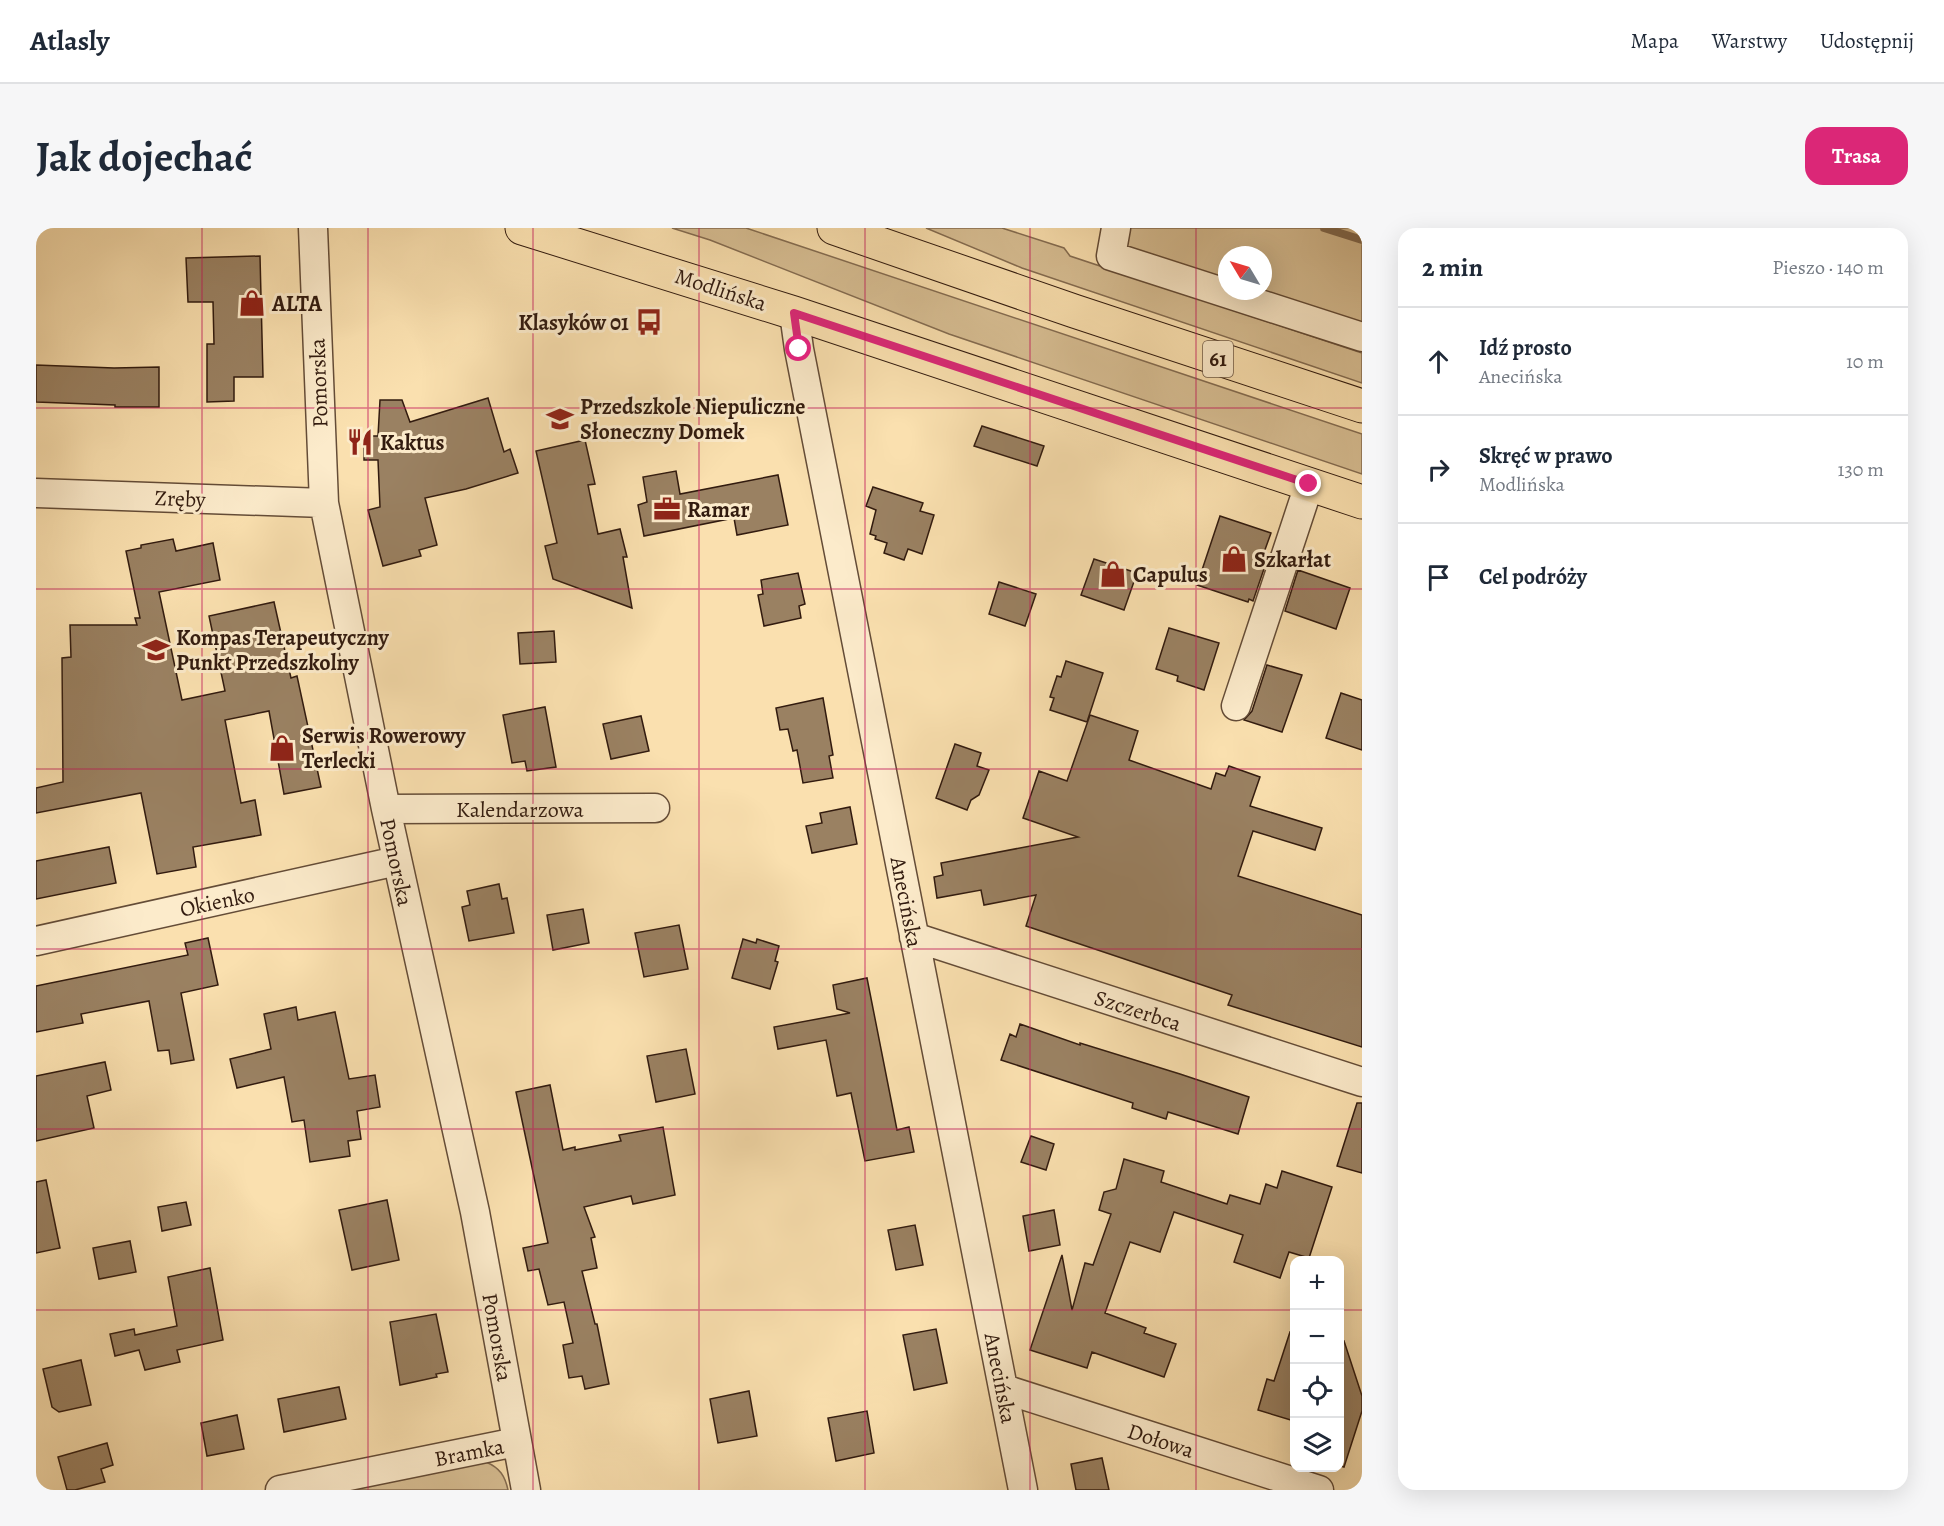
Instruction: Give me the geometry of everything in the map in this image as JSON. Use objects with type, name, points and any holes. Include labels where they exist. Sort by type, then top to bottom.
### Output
[{"type":"main road","name":"61","points":[[834,228],[1074,311],[1362,406]]},
{"type":"main road","name":"Modlińska","points":[[529,229],[794,313],[1362,502]]},
{"type":"street","name":"Pomorska","points":[[313,228],[324,503],[397,861],[475,1212],[526,1490]]},
{"type":"street","points":[[1116,228],[1111,256],[1362,337]]},
{"type":"street","name":"Anecińska","points":[[794,313],[799,349],[1023,1490]]},
{"type":"street","points":[[1236,706],[1309,484]]},
{"type":"street","name":"Zręby","points":[[36,493],[324,503]]},
{"type":"street","name":"Kalendarzowa","points":[[386,808],[655,808]]},
{"type":"street","name":"Okienko","points":[[36,941],[397,861]]},
{"type":"street","name":"Szczerbca","points":[[914,938],[1362,1082]]},
{"type":"street","name":"Dołowa","points":[[1004,1389],[1319,1490]]},
{"type":"street","name":"Bramka","points":[[280,1490],[516,1442]]},
{"type":"shaded area","points":[[672,228],[746,228],[1362,434],[1362,474],[949,334],[710,240]]},
{"type":"shaded area","points":[[926,228],[1002,228],[1064,248],[1070,256],[1362,353],[1362,383],[1022,268]]},
{"type":"shaded area","points":[[1129,228],[1362,228],[1362,328],[1272,294],[1272,246],[1218,246],[1218,280],[1126,250]]},
{"type":"shaded area","points":[[486,1462],[501,1473],[508,1490],[351,1490]]},
{"type":"building","points":[[260,256],[263,377],[234,377],[234,401],[207,402],[207,344],[214,344],[213,302],[188,302],[186,258]]},
{"type":"building","points":[[36,365],[159,367],[159,407],[36,402]]},
{"type":"building","points":[[488,398],[504,452],[510,449],[518,473],[466,489],[425,498],[437,545],[419,550],[421,556],[383,566],[368,510],[380,507],[378,460],[364,460],[364,436],[378,436],[380,400],[402,400],[410,422]]},
{"type":"building","points":[[982,426],[1044,446],[1037,466],[974,446]]},
{"type":"building","points":[[585,440],[595,484],[588,485],[598,534],[620,529],[627,557],[623,557],[632,608],[553,579],[545,546],[557,543],[536,451]]},
{"type":"building","points":[[676,471],[680,494],[778,475],[788,525],[737,535],[734,518],[644,536],[638,505],[647,502],[643,477]]},
{"type":"building","points":[[873,487],[923,503],[920,511],[934,515],[922,554],[908,549],[904,560],[884,553],[887,543],[875,539],[876,536],[870,534],[876,510],[866,506]]},
{"type":"building","name":"Szkarłat","points":[[1220,516],[1271,533],[1262,558],[1267,560],[1253,601],[1249,599],[1248,602],[1197,585]]},
{"type":"building","points":[[173,539],[176,551],[213,543],[220,580],[159,592],[182,700],[225,691],[209,616],[274,602],[291,678],[297,676],[321,787],[284,794],[269,711],[225,720],[241,803],[255,800],[261,835],[193,847],[196,867],[157,874],[141,793],[36,813],[36,788],[63,782],[62,658],[71,657],[70,625],[137,625],[135,618],[140,618],[126,551],[141,548],[141,545]]},
{"type":"building","points":[[1094,559],[1137,573],[1124,610],[1081,595]]},
{"type":"building","points":[[1298,570],[1350,588],[1336,629],[1285,611]]},
{"type":"building","points":[[798,573],[805,604],[799,606],[801,618],[764,626],[758,595],[763,594],[761,580]]},
{"type":"building","points":[[999,582],[1036,594],[1025,626],[989,614]]},
{"type":"building","points":[[1169,628],[1219,643],[1204,690],[1177,681],[1178,676],[1156,669]]},
{"type":"building","points":[[554,631],[556,662],[520,664],[518,633]]},
{"type":"building","points":[[1066,661],[1103,673],[1087,722],[1050,710],[1054,698],[1050,697],[1057,676],[1061,677]]},
{"type":"building","points":[[1267,665],[1302,675],[1282,732],[1244,720],[1252,711]]},
{"type":"building","points":[[1341,693],[1362,700],[1362,750],[1326,738]]},
{"type":"building","points":[[823,698],[833,755],[829,756],[833,778],[803,783],[797,750],[793,751],[788,729],[780,730],[776,708]]},
{"type":"building","points":[[545,707],[556,767],[527,771],[525,761],[512,763],[503,715]]},
{"type":"building","points":[[1090,715],[1138,731],[1129,760],[1211,789],[1216,773],[1225,776],[1229,766],[1260,777],[1250,806],[1322,828],[1315,850],[1253,831],[1238,876],[1362,915],[1362,1047],[1228,1005],[1232,995],[1026,926],[1036,895],[984,905],[981,890],[937,898],[934,877],[943,875],[941,863],[1078,837],[1023,818],[1039,771],[1067,781]]},
{"type":"building","points":[[641,716],[649,751],[611,759],[603,724]]},
{"type":"building","points":[[955,744],[981,753],[977,766],[989,770],[979,795],[971,800],[967,810],[936,798]]},
{"type":"building","points":[[850,807],[857,844],[812,853],[806,826],[822,823],[820,813]]},
{"type":"building","points":[[109,847],[116,883],[36,899],[36,861]]},
{"type":"building","points":[[499,884],[502,899],[507,898],[514,933],[469,941],[462,907],[470,905],[467,891]]},
{"type":"building","points":[[583,909],[589,943],[553,950],[547,915]]},
{"type":"building","points":[[679,925],[688,969],[644,977],[635,933]]},
{"type":"building","points":[[208,938],[218,985],[181,993],[194,1060],[171,1064],[169,1050],[158,1051],[149,1001],[81,1014],[83,1023],[36,1032],[36,986],[188,955],[185,943]]},
{"type":"building","points":[[743,939],[756,943],[757,939],[779,946],[775,961],[778,962],[770,989],[732,978]]},
{"type":"building","points":[[867,978],[897,1130],[909,1127],[914,1152],[865,1161],[851,1093],[837,1096],[826,1040],[778,1049],[774,1027],[850,1013],[837,1009],[833,985]]},
{"type":"building","points":[[296,1007],[298,1020],[335,1012],[349,1079],[375,1075],[380,1107],[357,1111],[361,1139],[348,1141],[350,1156],[310,1162],[304,1120],[292,1122],[284,1077],[237,1088],[230,1059],[271,1049],[264,1014]]},
{"type":"building","points":[[1020,1024],[1249,1097],[1238,1134],[1168,1112],[1166,1119],[1132,1108],[1133,1103],[1001,1060],[1010,1034],[1016,1037]]},
{"type":"building","points":[[686,1049],[695,1094],[656,1102],[647,1056]]},
{"type":"building","points":[[105,1062],[111,1090],[87,1096],[94,1128],[36,1141],[36,1076]]},
{"type":"building","points":[[550,1085],[563,1150],[575,1147],[575,1150],[621,1141],[619,1135],[663,1127],[675,1195],[633,1204],[631,1196],[584,1207],[595,1237],[591,1238],[597,1268],[582,1271],[595,1324],[597,1324],[609,1384],[585,1389],[582,1376],[569,1378],[563,1345],[573,1343],[564,1302],[548,1305],[539,1269],[528,1271],[523,1248],[548,1243],[516,1092]]},
{"type":"building","points":[[1357,1103],[1362,1103],[1362,1173],[1337,1166]]},
{"type":"building","points":[[1031,1136],[1054,1144],[1046,1170],[1021,1162]]},
{"type":"building","points":[[1124,1159],[1164,1171],[1161,1182],[1227,1204],[1230,1195],[1260,1204],[1266,1184],[1277,1188],[1282,1171],[1332,1187],[1310,1256],[1289,1252],[1280,1278],[1234,1262],[1243,1235],[1174,1212],[1160,1252],[1130,1242],[1105,1313],[1146,1328],[1144,1333],[1176,1344],[1164,1377],[1092,1352],[1087,1368],[1030,1350],[1062,1255],[1072,1310],[1085,1263],[1093,1265],[1111,1214],[1099,1210],[1104,1192],[1116,1189]]},
{"type":"building","points":[[46,1180],[60,1248],[36,1253],[36,1182]]},
{"type":"building","points":[[387,1200],[399,1260],[352,1270],[339,1210]]},
{"type":"building","points":[[186,1202],[191,1225],[162,1231],[158,1207]]},
{"type":"building","points":[[1054,1210],[1060,1245],[1029,1251],[1023,1216]]},
{"type":"building","points":[[915,1225],[923,1265],[896,1270],[888,1230]]},
{"type":"building","points":[[130,1241],[136,1272],[99,1279],[93,1248]]},
{"type":"building","points":[[210,1268],[223,1340],[177,1350],[180,1362],[145,1370],[139,1350],[115,1356],[110,1334],[134,1329],[135,1335],[177,1326],[168,1277]]},
{"type":"building","points":[[436,1314],[448,1372],[436,1374],[437,1377],[400,1385],[390,1322]]},
{"type":"building","points":[[936,1329],[947,1383],[914,1390],[903,1335]]},
{"type":"building","points":[[1290,1332],[1290,1420],[1258,1410],[1267,1379],[1274,1381]]},
{"type":"building","points":[[1344,1341],[1362,1396],[1362,1411],[1344,1467]]},
{"type":"building","points":[[81,1360],[91,1405],[59,1412],[52,1407],[43,1369]]},
{"type":"building","points":[[339,1387],[346,1419],[284,1432],[278,1399]]},
{"type":"building","points":[[749,1391],[757,1436],[718,1443],[710,1399]]},
{"type":"building","points":[[867,1411],[874,1453],[836,1461],[828,1418]]},
{"type":"building","points":[[237,1415],[244,1449],[207,1456],[201,1423]]},
{"type":"building","points":[[107,1443],[113,1465],[101,1469],[105,1482],[67,1490],[58,1457]]},
{"type":"building","points":[[1102,1458],[1109,1490],[1076,1490],[1071,1464]]},
{"type":"waterway","points":[[1324,228],[1362,240]]},
{"type":"place","name":"ALTA","points":[[252,303]]},
{"type":"place","name":"Klasyków 01","points":[[649,322]]},
{"type":"place","name":"Przedszkole Niepuliczne Słoneczny Domek","points":[[560,419]]},
{"type":"place","name":"Kaktus","points":[[360,442]]},
{"type":"place","name":"Ramar","points":[[667,509]]},
{"type":"place","name":"Szkarłat","points":[[1234,559]]},
{"type":"place","name":"Capulus","points":[[1113,574]]},
{"type":"place","name":"Kompas Terapeutyczny Punkt Przedszkolny","points":[[156,650]]},
{"type":"place","name":"Serwis Rowerowy Terlecki","points":[[282,748]]},
{"type":"route","points":[[799,349],[794,313],[1309,484]]}]
